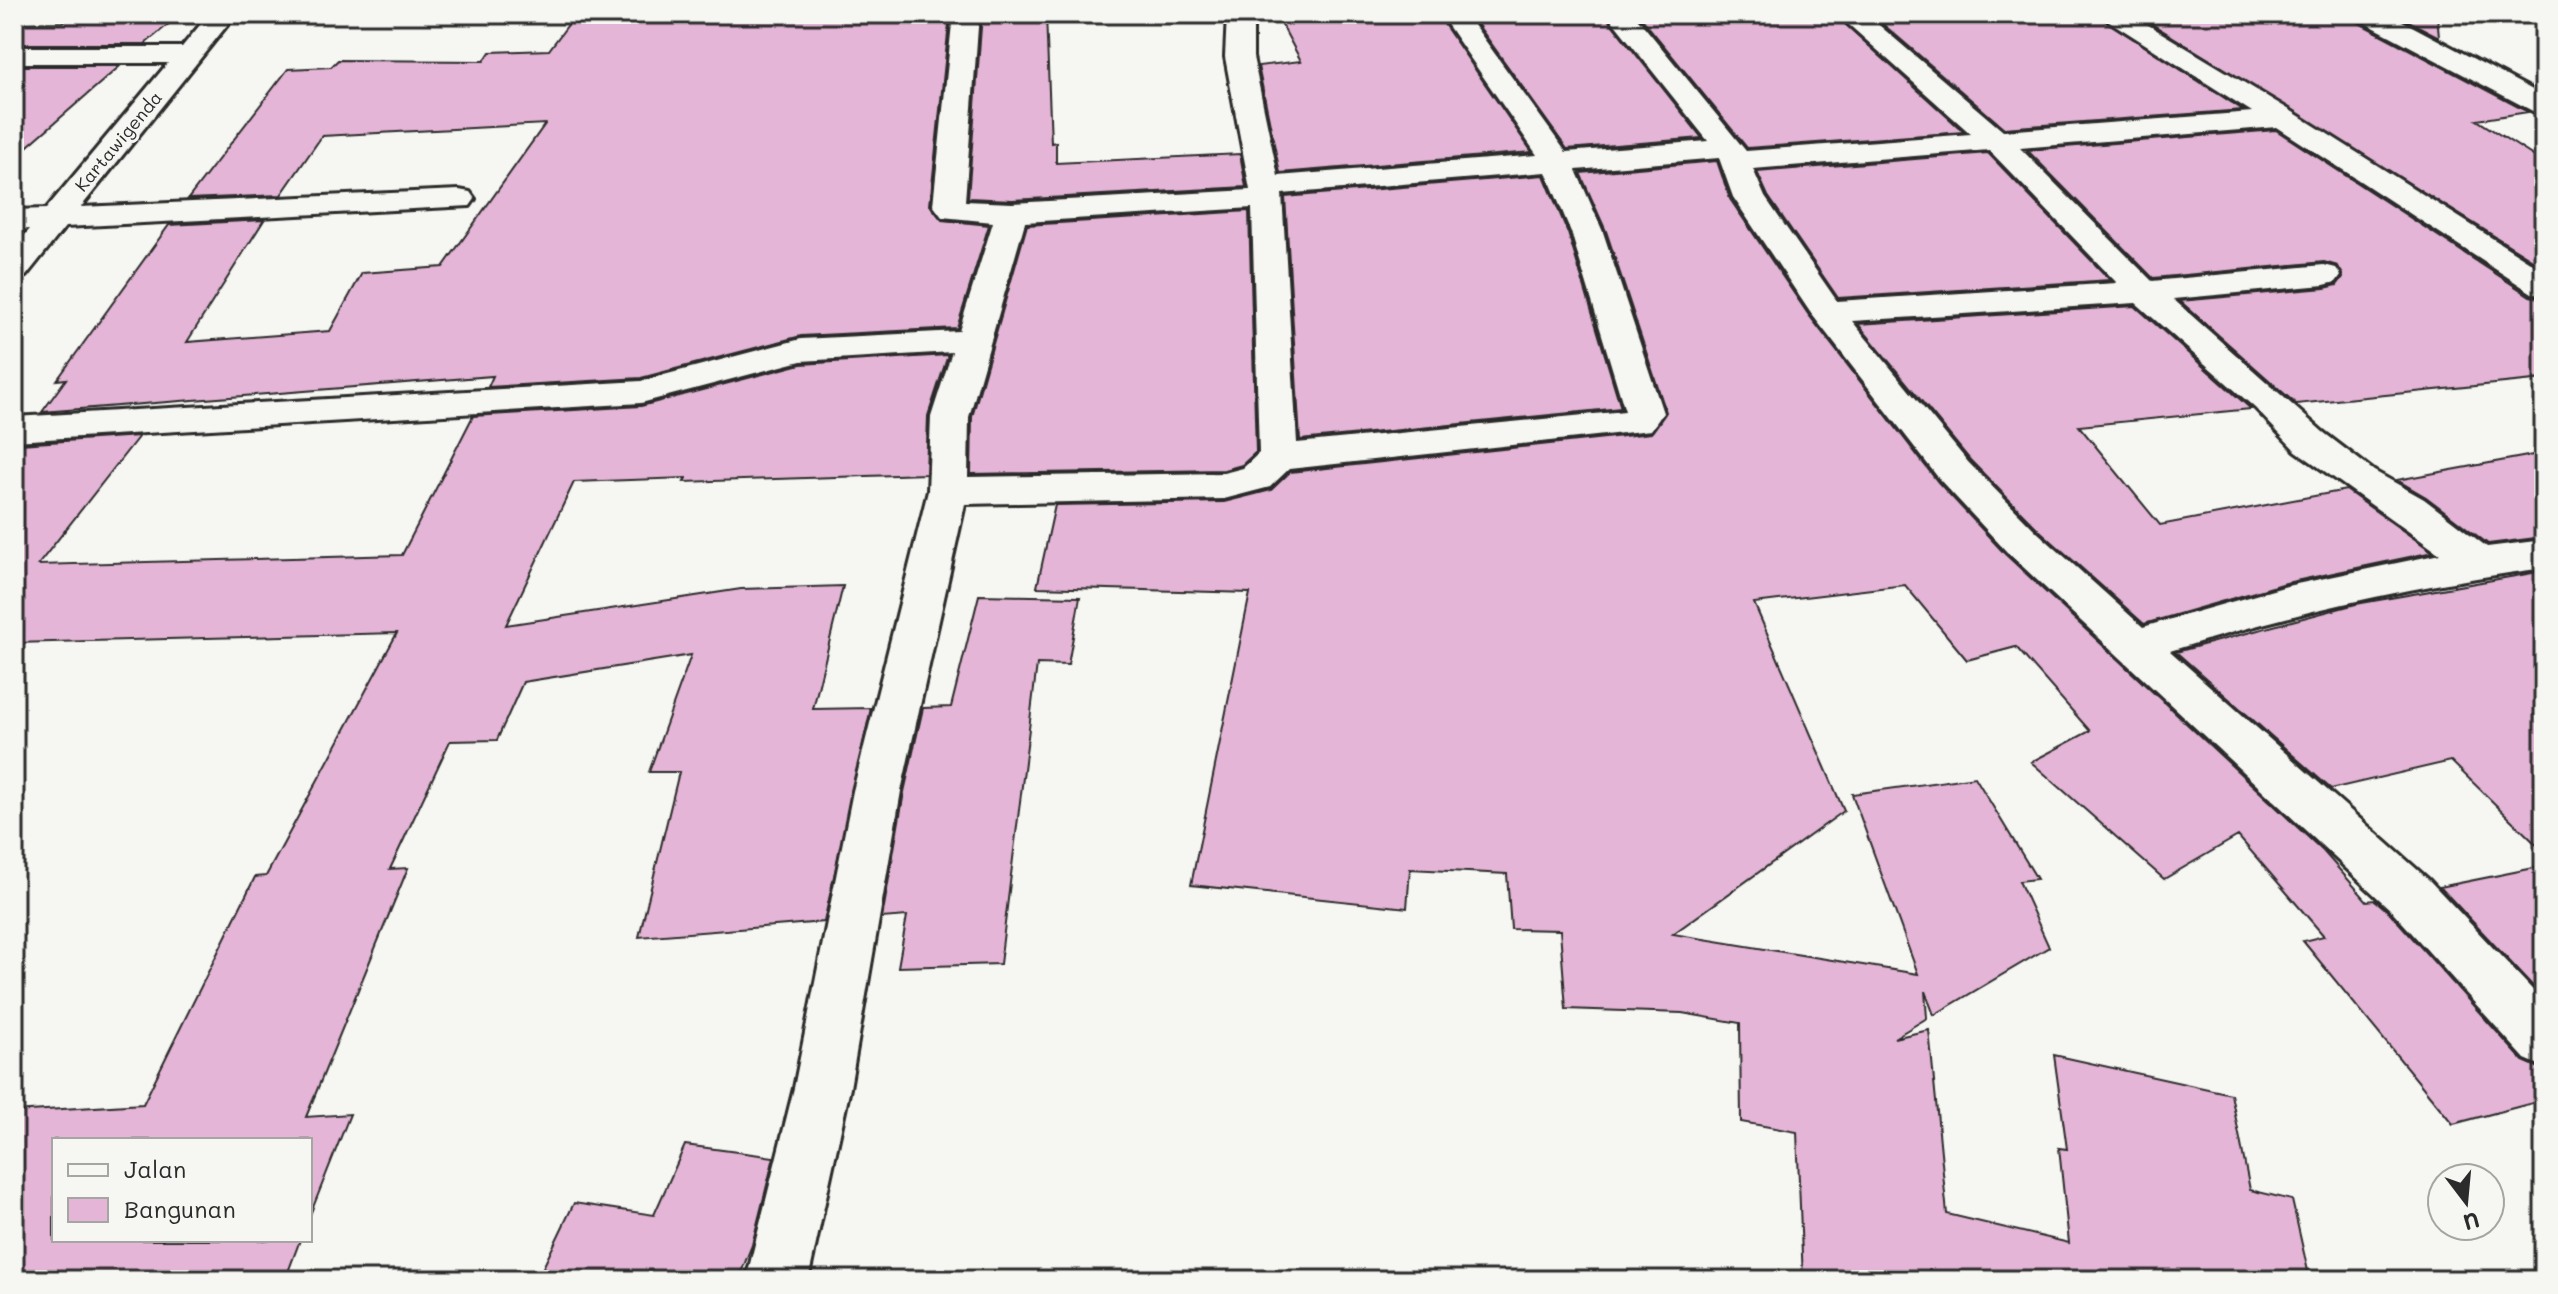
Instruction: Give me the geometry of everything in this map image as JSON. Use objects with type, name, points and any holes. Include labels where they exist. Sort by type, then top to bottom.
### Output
[{"type":"street","name":"Kartawigenda","points":[[14,269],[223,14]]},
{"type":"street","points":[[966,14],[949,205],[961,213],[1012,213],[1267,192],[1557,161],[1998,142],[2283,118]]},
{"type":"street","points":[[1240,14],[1239,57],[1267,192],[1278,457]]},
{"type":"street","points":[[948,491],[1224,486],[1256,478],[1278,457],[1627,426],[1643,418],[1587,232],[1557,161],[1453,14]]},
{"type":"street","points":[[1620,14],[1732,155],[1749,197],[1827,312],[1954,471],[2022,542],[2411,896],[2544,1041]]},
{"type":"street","points":[[1850,14],[1998,142],[2144,292],[2268,400],[2309,441],[2360,480],[2410,509],[2477,561]]},
{"type":"street","points":[[2111,14],[2283,118],[2544,286]]},
{"type":"street","points":[[2369,14],[2544,108]]},
{"type":"street","points":[[14,55],[190,55]]},
{"type":"street","points":[[14,220],[459,199]]},
{"type":"street","points":[[777,1280],[822,1088],[877,791],[948,491],[950,417],[1012,213]]},
{"type":"street","points":[[1827,312],[2144,292],[2324,275]]},
{"type":"street","points":[[14,429],[641,392],[697,380],[797,351],[831,346],[973,341]]},
{"type":"street","points":[[2136,645],[2257,607],[2477,561],[2544,554]]},
{"type":"building","points":[[74,14],[168,14],[159,22],[171,22],[145,44],[14,44],[14,23],[63,22]]},
{"type":"building","points":[[576,14],[950,14],[930,205],[942,220],[989,225],[957,328],[801,336],[641,378],[488,387],[493,376],[42,412],[66,379],[57,380],[169,225],[264,220],[187,342],[330,331],[362,273],[443,267],[545,124],[322,136],[281,195],[188,199],[288,69],[331,67],[338,60],[484,61],[490,52],[549,50]]},
{"type":"building","points":[[982,14],[1046,14],[1051,143],[1056,142],[1056,163],[1240,154],[1246,187],[1012,200],[968,198]]},
{"type":"building","points":[[1276,14],[1437,14],[1532,152],[1280,173],[1258,66],[1301,61]]},
{"type":"building","points":[[1470,14],[1604,14],[1702,138],[1567,149]]},
{"type":"building","points":[[1638,14],[1834,14],[1964,132],[1747,148]]},
{"type":"building","points":[[1871,14],[2095,14],[2243,110],[2004,128]]},
{"type":"building","points":[[2136,14],[2353,14],[2359,23],[2528,112],[2477,120],[2544,163],[2544,267]]},
{"type":"building","points":[[2395,14],[2437,14],[2439,37]]},
{"type":"building","points":[[14,66],[120,66],[14,158]]},
{"type":"building","points":[[2276,130],[2530,296],[2544,299],[2544,379],[2296,404],[2180,301],[2325,288],[2337,285],[2343,277],[2338,266],[2324,262],[2153,278],[2027,150]]},
{"type":"building","points":[[1988,153],[2110,280],[1838,298],[1768,196],[1757,172]]},
{"type":"building","points":[[1717,161],[1730,199],[1808,314],[1938,482],[2005,554],[2323,851],[2367,901],[2375,900],[2391,914],[2523,1061],[2544,1070],[2544,1100],[2453,1124],[2303,941],[2324,936],[2238,836],[2164,879],[2031,762],[2090,731],[2016,647],[1967,660],[1905,585],[1754,603],[1844,811],[1673,934],[1918,974],[1852,794],[1975,777],[2037,879],[2019,881],[2049,947],[1934,1015],[1925,991],[1927,1018],[1894,1038],[1929,1030],[1947,1214],[2069,1243],[2059,1148],[2067,1149],[2054,1055],[2231,1094],[2250,1190],[2292,1200],[2310,1280],[1803,1280],[1797,1132],[1741,1122],[1740,1023],[1682,1013],[1566,1009],[1560,930],[1511,929],[1507,874],[1410,869],[1407,908],[1191,885],[1250,593],[1037,587],[1055,505],[1224,502],[1271,490],[1290,472],[1651,433],[1666,412],[1606,231],[1580,173]]},
{"type":"building","points":[[1544,175],[1568,233],[1621,408],[1300,440],[1285,197]]},
{"type":"building","points":[[1249,211],[1256,452],[1242,465],[1224,470],[971,474],[972,417],[1027,225]]},
{"type":"building","points":[[2135,306],[2251,409],[2079,426],[2160,525],[2346,490],[2433,552],[2286,583],[2144,624],[2039,530],[1970,460],[1858,324]]},
{"type":"building","points":[[948,355],[928,416],[926,474],[684,482],[686,478],[574,482],[506,625],[741,589],[843,586],[813,709],[871,708],[824,922],[639,937],[679,772],[649,772],[691,655],[523,682],[497,740],[450,741],[390,869],[408,868],[306,1117],[350,1114],[312,1210],[312,1138],[52,1138],[52,1242],[299,1242],[285,1280],[14,1280],[14,1112],[143,1104],[255,877],[266,876],[397,633],[14,643],[14,452],[20,444],[139,436],[38,565],[402,555],[473,416],[641,406],[801,364]]},
{"type":"building","points":[[2544,453],[2544,537],[2488,544],[2426,497],[2397,480]]},
{"type":"building","points":[[2544,571],[2544,852],[2451,761],[2331,789],[2176,652],[2356,604]]},
{"type":"building","points":[[979,595],[1080,597],[1068,665],[1037,664],[1000,964],[898,967],[907,916],[882,918],[904,792],[923,708],[951,707]]},
{"type":"building","points":[[2544,866],[2544,998],[2440,887]]},
{"type":"building","points":[[685,1145],[774,1157],[752,1245],[738,1280],[537,1280],[574,1203],[654,1215]]}]
